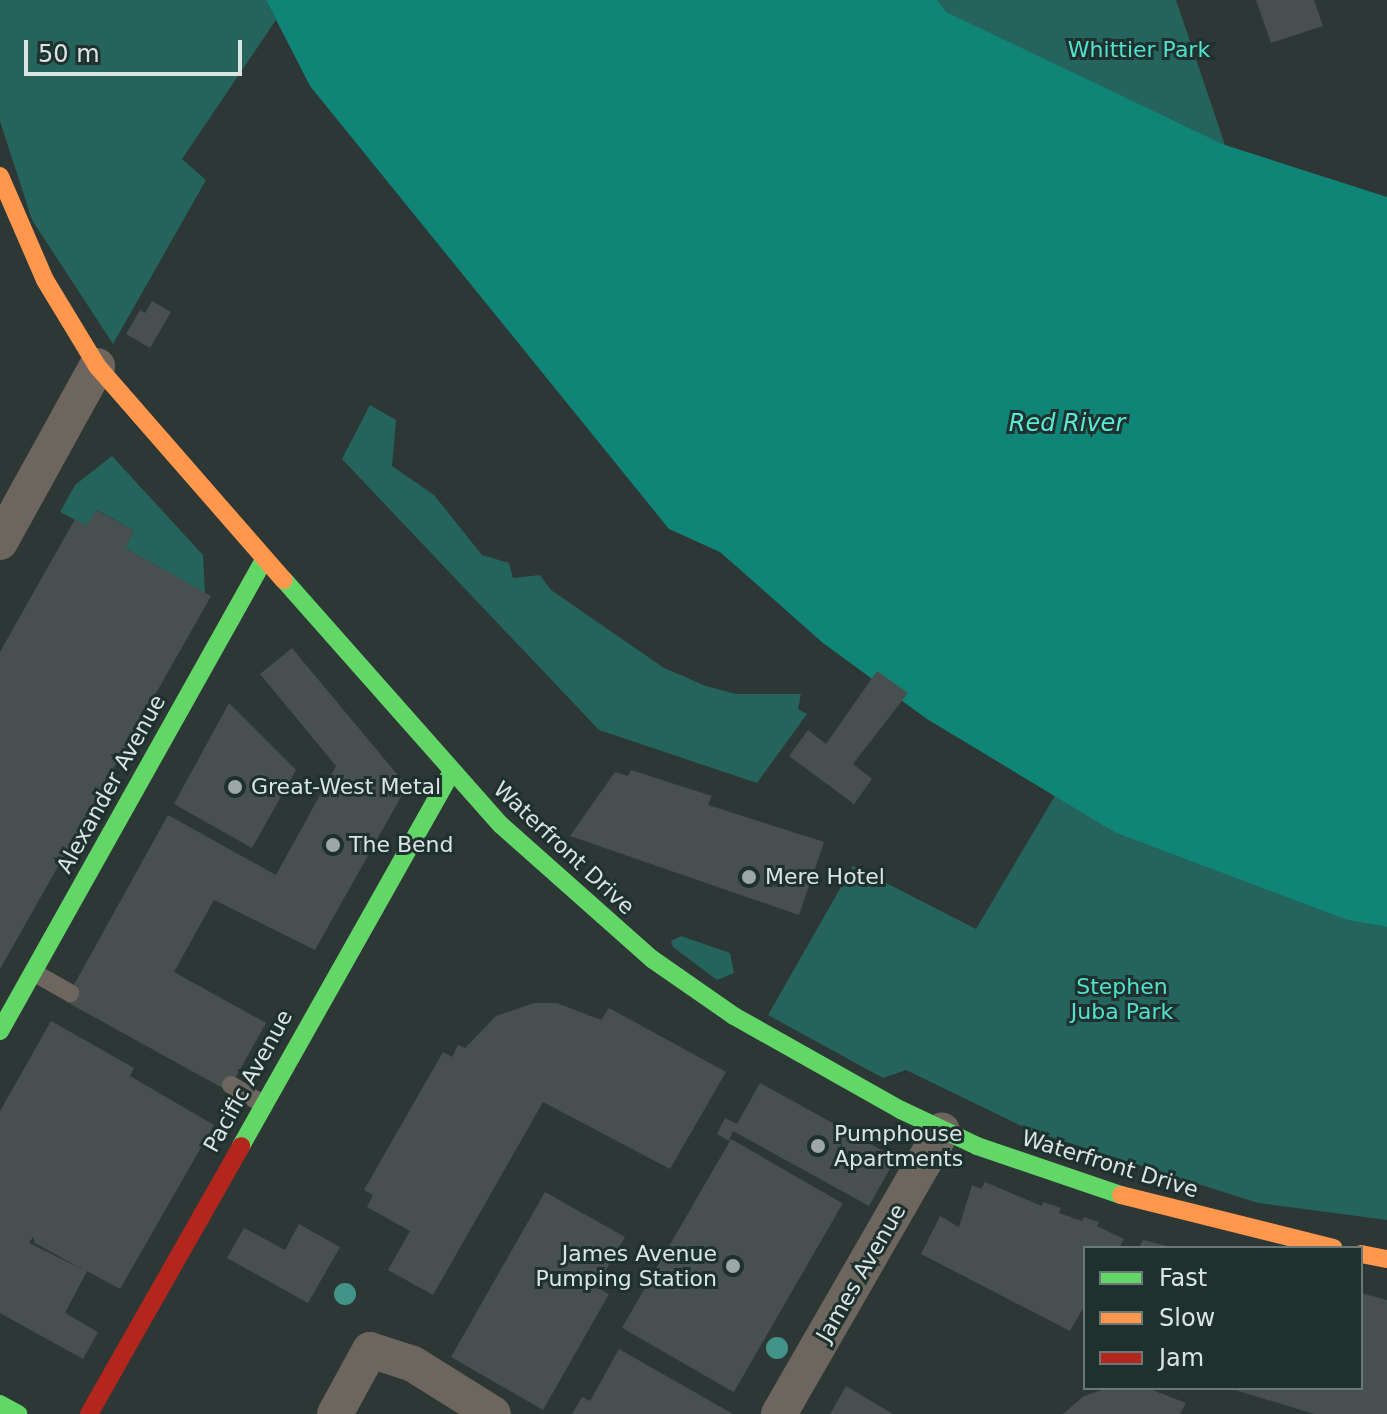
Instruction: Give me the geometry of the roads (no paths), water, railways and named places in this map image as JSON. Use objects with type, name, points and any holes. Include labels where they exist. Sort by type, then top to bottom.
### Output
[{"type":"street","name":"Waterfront Drive","points":[[0,176],[45,280],[97,366],[451,773],[612,926],[691,989],[942,1131],[1130,1198],[1325,1246]]},
{"type":"street","points":[[0,542],[97,366]]},
{"type":"street","name":"Alexander Avenue","points":[[0,1031],[264,560]]},
{"type":"street","name":"Pacific Avenue","points":[[89,1414],[451,773]]},
{"type":"street","name":"James Avenue","points":[[779,1414],[942,1131]]},
{"type":"street","points":[[1363,1254],[1387,1259]]},
{"type":"street","points":[[335,1414],[370,1350],[413,1364],[493,1414]]},
{"type":"street","points":[[0,1404],[18,1414]]},
{"type":"lane","points":[[33,972],[70,993]]},
{"type":"lane","points":[[231,1085],[263,1104]]},
{"type":"water","name":"Red River","points":[[266,0],[937,0],[946,12],[1225,145],[1387,197],[1387,927],[1347,920],[1116,833],[927,719],[823,643],[720,552],[669,529],[310,86]]},
{"type":"place","name":"Great-West Metal","points":[[235,787]]},
{"type":"place","name":"The Bend","points":[[333,845]]},
{"type":"place","name":"Mere Hotel","points":[[749,877]]},
{"type":"place","name":"Pumphouse Apartments","points":[[818,1146]]},
{"type":"place","name":"James Avenue Pumping Station","points":[[733,1266]]},
{"type":"park label","name":"Whittier Park","points":[[1139,50]]},
{"type":"park label","name":"Stephen Juba Park","points":[[1122,998]]}]
